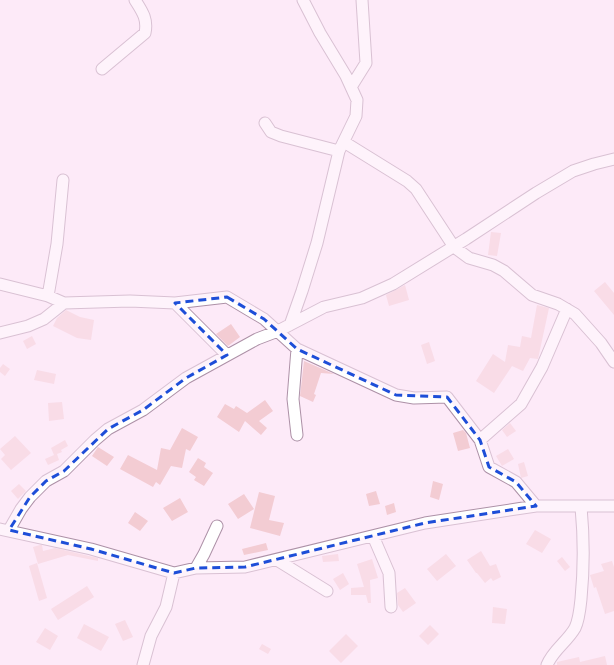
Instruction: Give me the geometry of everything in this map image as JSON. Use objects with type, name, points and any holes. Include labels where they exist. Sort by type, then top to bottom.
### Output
[{"type":"street","points":[[102,69],[145,32],[147,25],[135,0]]},
{"type":"street","points":[[290,325],[317,243],[342,146],[356,116],[357,100],[303,0]]},
{"type":"street","points":[[351,88],[366,63],[362,0]]},
{"type":"street","points":[[265,123],[271,132],[281,136],[342,146],[407,181],[416,189],[454,247],[469,258],[493,265],[504,271],[532,295],[552,302],[575,314],[588,327],[614,362]]},
{"type":"street","points":[[614,159],[594,164],[573,172],[536,193],[454,247],[393,284],[362,298],[324,307],[278,331],[257,339],[186,378],[144,410],[108,429],[90,444],[64,471],[46,481],[30,497],[5,530],[91,549],[174,572],[196,568],[245,567],[425,523],[536,506],[614,506]]},
{"type":"street","points":[[48,296],[57,244],[63,180]]},
{"type":"street","points":[[0,284],[48,296],[64,303],[130,300],[175,303],[227,297],[264,319],[297,349],[396,395],[414,398],[447,397],[480,440],[489,467],[516,482],[536,506]]},
{"type":"street","points":[[0,333],[28,326],[44,319],[64,303]]},
{"type":"street","points":[[175,303],[227,355]]},
{"type":"street","points":[[480,440],[521,404],[542,367],[567,309]]},
{"type":"street","points":[[297,349],[293,399],[297,435]]},
{"type":"street","points":[[547,665],[549,660],[574,629],[579,614],[584,564],[584,539],[581,507]]},
{"type":"street","points":[[196,568],[217,526]]},
{"type":"street","points":[[373,536],[389,573],[391,607]]},
{"type":"street","points":[[277,560],[327,591]]},
{"type":"street","points":[[143,665],[151,636],[166,607],[174,572]]},
{"type":"highlighted area","points":[[227,297],[264,319],[297,349],[396,395],[447,397],[480,440],[489,467],[516,482],[536,506],[425,523],[245,567],[196,568],[174,573],[91,549],[9,530],[30,497],[46,481],[64,471],[108,429],[143,410],[186,378],[227,355],[175,303]]},
{"type":"building","points":[[491,232],[501,233],[497,256],[488,255]]},
{"type":"building","points":[[605,282],[614,293],[614,315],[594,291]]},
{"type":"building","points":[[405,285],[409,300],[389,306],[386,295]]},
{"type":"building","points":[[537,305],[549,308],[538,359],[530,358],[523,371],[512,366],[494,393],[476,381],[493,354],[505,362],[508,345],[520,347],[522,336],[531,338]]},
{"type":"building","points":[[66,310],[80,317],[94,320],[91,340],[77,338],[53,326],[57,318]]},
{"type":"building","points":[[231,324],[240,337],[228,346],[216,334]]},
{"type":"building","points":[[32,336],[36,344],[27,349],[23,341]]},
{"type":"building","points":[[429,342],[435,361],[427,364],[421,345]]},
{"type":"building","points":[[304,361],[334,374],[321,373],[313,402],[300,396]]},
{"type":"building","points":[[3,364],[10,369],[5,376],[0,372],[0,368]]},
{"type":"building","points":[[37,370],[56,374],[54,384],[34,380]]},
{"type":"building","points":[[265,400],[273,411],[259,421],[267,428],[261,435],[245,421],[239,432],[217,417],[225,404],[234,409],[236,406],[247,413]]},
{"type":"building","points":[[62,402],[64,419],[49,421],[48,403]]},
{"type":"building","points":[[510,423],[516,431],[507,437],[502,430]]},
{"type":"building","points":[[182,428],[198,437],[190,451],[186,449],[182,468],[171,466],[160,485],[156,482],[153,487],[120,469],[128,455],[157,470],[161,448],[170,450]]},
{"type":"building","points":[[463,430],[466,433],[470,448],[458,451],[453,433]]},
{"type":"building","points":[[15,436],[31,453],[11,470],[1,459],[5,455],[0,449]]},
{"type":"building","points":[[65,440],[68,446],[61,450],[62,452],[57,454],[59,460],[48,465],[45,459],[54,455],[51,448]]},
{"type":"building","points":[[98,447],[114,457],[107,466],[92,456]]},
{"type":"building","points":[[508,449],[514,459],[502,466],[496,456]]},
{"type":"building","points":[[198,458],[206,463],[204,467],[213,473],[204,486],[194,480],[196,477],[189,472]]},
{"type":"building","points":[[524,462],[528,476],[521,478],[518,464]]},
{"type":"building","points":[[433,481],[443,484],[439,500],[430,497]]},
{"type":"building","points":[[19,484],[26,491],[18,499],[11,491]]},
{"type":"building","points":[[376,491],[380,504],[369,506],[366,494]]},
{"type":"building","points":[[259,492],[275,496],[269,520],[284,523],[280,536],[250,528]]},
{"type":"building","points":[[244,494],[254,509],[238,519],[228,504]]},
{"type":"building","points":[[180,498],[188,512],[172,521],[163,508]]},
{"type":"building","points":[[394,503],[396,512],[387,515],[385,506]]},
{"type":"building","points":[[135,512],[148,521],[140,531],[128,523]]},
{"type":"building","points":[[535,530],[551,539],[542,553],[526,544]]},
{"type":"building","points":[[266,543],[268,550],[244,555],[242,549]]},
{"type":"building","points":[[42,545],[43,551],[55,548],[98,558],[98,561],[68,555],[38,564],[33,547]]},
{"type":"building","points":[[481,551],[490,566],[496,564],[501,577],[493,581],[491,578],[485,583],[476,573],[467,560]]},
{"type":"building","points":[[338,554],[339,561],[323,562],[322,556]]},
{"type":"building","points":[[446,554],[456,566],[437,581],[427,569]]},
{"type":"building","points":[[562,557],[570,567],[565,571],[557,561]]},
{"type":"building","points":[[372,559],[378,578],[370,580],[371,603],[368,603],[366,595],[351,595],[351,588],[364,587],[357,564]]},
{"type":"building","points":[[612,561],[614,567],[614,611],[605,614],[596,587],[594,588],[590,575],[604,571],[601,564]]},
{"type":"building","points":[[37,563],[47,598],[39,601],[29,566]]},
{"type":"building","points":[[343,573],[349,584],[340,590],[333,579]]},
{"type":"building","points":[[87,586],[94,597],[58,620],[51,609]]},
{"type":"building","points":[[405,588],[416,603],[403,612],[398,605],[397,593]]},
{"type":"building","points":[[493,607],[507,609],[505,624],[492,623]]},
{"type":"building","points":[[125,620],[133,637],[123,641],[115,624]]},
{"type":"building","points":[[84,624],[109,637],[101,651],[77,638]]},
{"type":"building","points":[[430,625],[439,634],[428,645],[419,636]]},
{"type":"building","points":[[45,628],[58,636],[50,650],[36,642]]},
{"type":"building","points":[[346,634],[358,646],[341,663],[329,651]]},
{"type":"building","points":[[262,644],[271,649],[268,654],[259,649]]},
{"type":"building","points":[[605,656],[607,665],[557,665],[557,662],[579,657],[580,662]]}]
